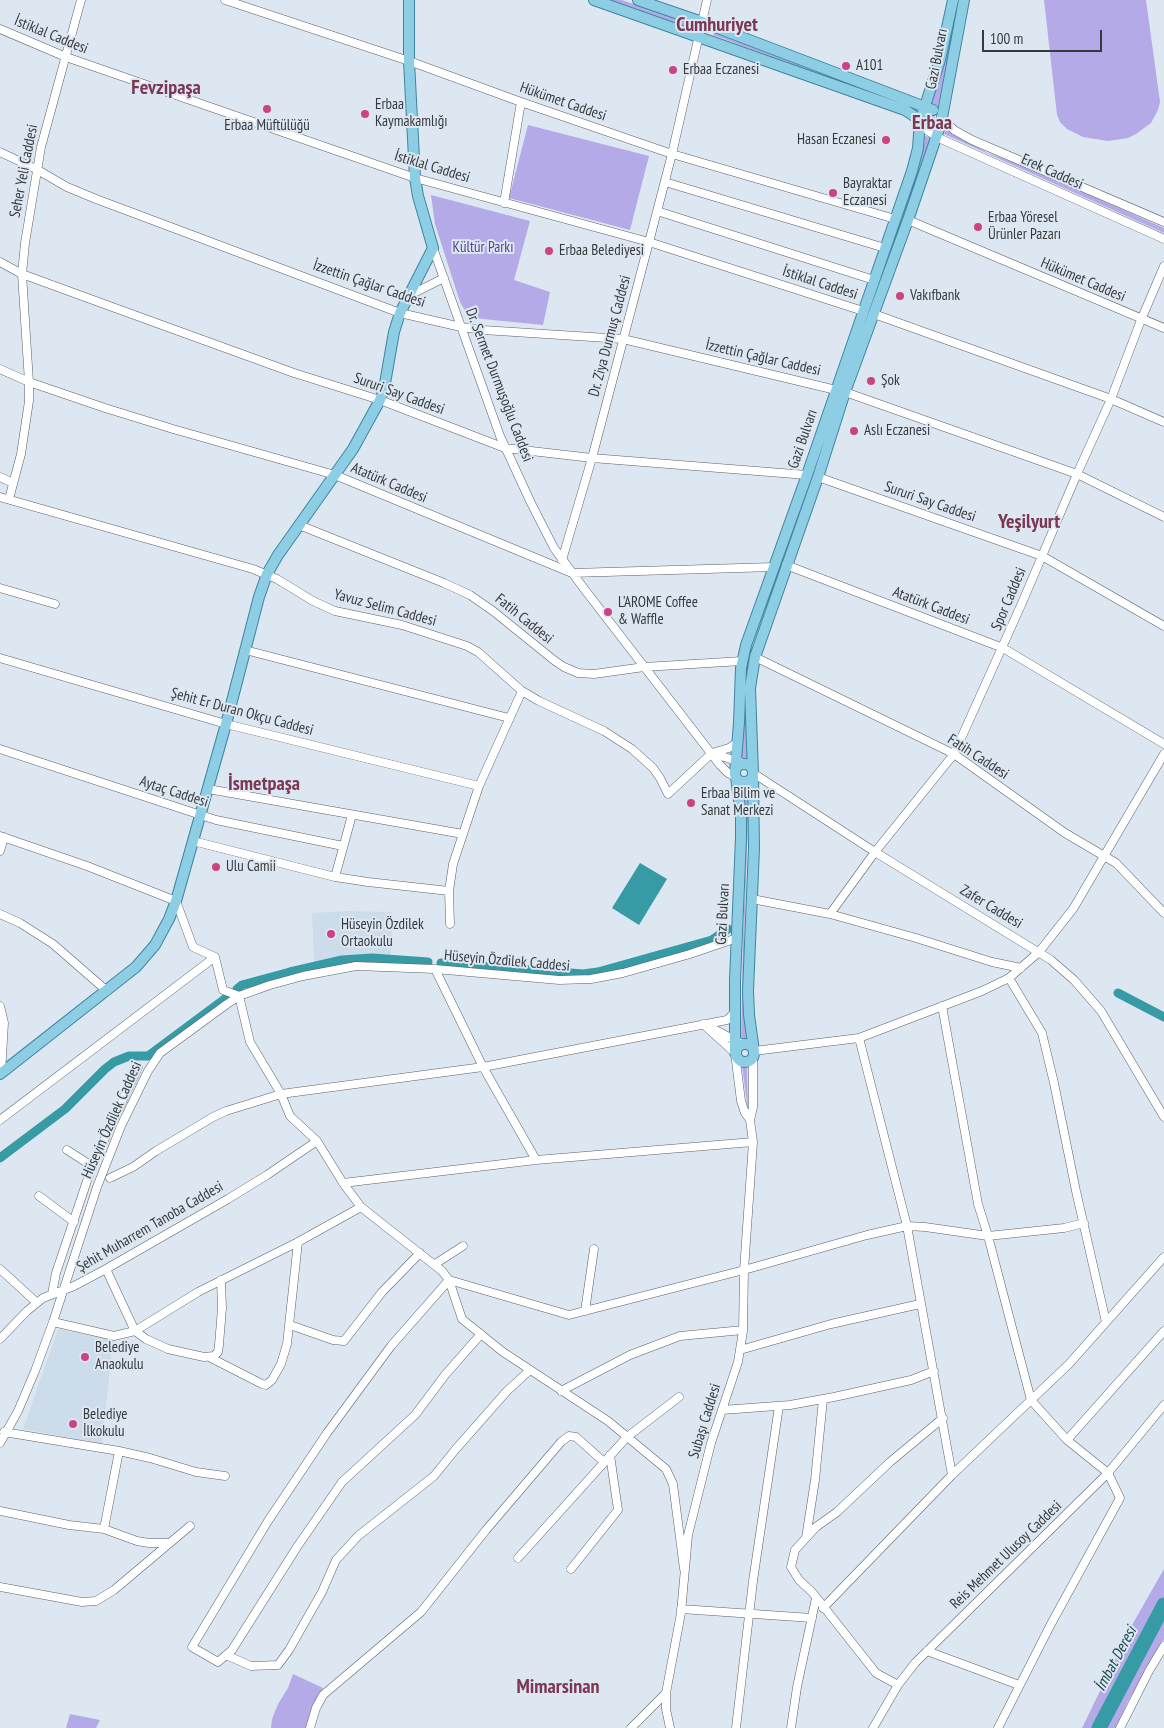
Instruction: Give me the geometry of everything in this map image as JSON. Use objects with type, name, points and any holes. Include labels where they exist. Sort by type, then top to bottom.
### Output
[{"type":"main road","name":"Dr. Sermet Durmuşoğlu Caddesi","points":[[409,0],[409,61],[415,178],[418,196],[433,248]]},
{"type":"main road","name":"Erek Caddesi","points":[[594,0],[932,121]]},
{"type":"main road","name":"Erek Caddesi","points":[[638,0],[702,22],[932,121]]},
{"type":"main road","name":"Gazi Bulvarı","points":[[754,1054],[748,991],[754,848],[750,688],[755,656],[818,477],[863,311],[918,152],[932,121],[938,68],[952,0]]},
{"type":"main road","name":"Gazi Bulvarı","points":[[735,1053],[739,1041],[735,1012],[741,826],[738,742],[742,661],[746,644],[807,475],[874,314],[908,220],[964,0]]},
{"type":"main road","points":[[0,1073],[136,967],[155,945],[169,919],[176,902],[226,724],[259,597],[267,574],[353,449],[380,400],[385,384],[394,332],[400,313],[433,248]]},
{"type":"main road","points":[[751,767],[753,775],[746,783],[740,782],[738,769],[751,767]]},
{"type":"main road","points":[[735,1053],[738,1059],[743,1062],[749,1061],[754,1054],[748,1044],[739,1041]]},
{"type":"street","name":"Seher Yeli Caddesi","points":[[8,499],[21,454],[27,416],[29,382],[22,274],[25,243],[36,169],[45,128],[81,0]]},
{"type":"street","name":"Hükümet Caddesi","points":[[225,0],[409,61],[520,102],[672,154],[895,219]]},
{"type":"street","name":"Dr. Ziya Durmuş Caddesi","points":[[562,560],[592,458],[665,182],[708,0]]},
{"type":"street","name":"İstiklal Caddesi","points":[[0,29],[66,57],[415,178],[649,242],[863,311]]},
{"type":"street","points":[[504,203],[520,102]]},
{"type":"street","name":"Erek Caddesi","points":[[932,121],[1164,222]]},
{"type":"street","name":"Erek Caddesi","points":[[932,121],[1164,239]]},
{"type":"street","name":"İzzettin Çağlar Caddesi","points":[[0,152],[36,169],[67,187],[96,199],[400,313],[461,327],[534,334],[623,339],[841,391],[1077,474],[1164,516]]},
{"type":"street","points":[[665,182],[885,248]]},
{"type":"street","points":[[657,211],[874,280]]},
{"type":"street","name":"Hükümet Caddesi","points":[[908,220],[1141,320],[1164,328]]},
{"type":"street","name":"Dr. Sermet Durmuşoğlu Caddesi","points":[[433,248],[505,448],[535,511],[562,560],[723,768],[738,769]]},
{"type":"street","name":"Sururi Say Caddesi","points":[[0,262],[22,274],[294,373],[380,400],[505,448],[592,458],[807,475]]},
{"type":"street","name":"Spor Caddesi","points":[[830,914],[874,852],[954,754],[1111,399],[1164,266]]},
{"type":"street","points":[[408,296],[444,278]]},
{"type":"street","name":"İstiklal Caddesi","points":[[874,314],[1111,399],[1164,422]]},
{"type":"street","name":"Atatürk Caddesi","points":[[0,369],[29,382],[105,408],[335,475],[572,573],[774,566]]},
{"type":"street","name":"Sururi Say Caddesi","points":[[818,477],[1042,556],[1164,626]]},
{"type":"street","points":[[0,478],[13,484]]},
{"type":"street","name":"Yavuz Selim Caddesi","points":[[0,496],[267,574],[325,608],[402,625],[467,646],[478,652],[522,691],[620,740],[653,768],[668,794],[712,753]]},
{"type":"street","name":"Fatih Caddesi","points":[[299,525],[470,595],[555,661],[571,670],[585,674],[594,674],[644,667],[742,661]]},
{"type":"street","name":"Atatürk Caddesi","points":[[786,565],[1002,648],[1164,744]]},
{"type":"street","points":[[0,588],[54,604]]},
{"type":"street","points":[[245,650],[509,718]]},
{"type":"street","name":"Fatih Caddesi","points":[[755,656],[954,754],[1065,833],[1105,856],[1124,870],[1164,913]]},
{"type":"street","name":"Şehit Er Duran Okçu Caddesi","points":[[0,658],[226,724],[479,786]]},
{"type":"street","points":[[450,924],[449,891],[453,864],[479,786],[522,691]]},
{"type":"street","points":[[712,753],[729,748],[738,742]]},
{"type":"street","name":"Aytaç Caddesi","points":[[0,749],[200,816],[244,827],[344,846]]},
{"type":"street","points":[[712,753],[738,769]]},
{"type":"street","points":[[754,1054],[859,1038],[982,991],[1009,978],[1039,952],[1073,909],[1164,754]]},
{"type":"street","name":"Zafer Caddesi","points":[[753,775],[874,852],[1051,960],[1074,980],[1101,1010],[1164,1117]]},
{"type":"street","points":[[208,789],[463,834]]},
{"type":"street","points":[[335,877],[352,815]]},
{"type":"street","points":[[0,851],[2,836],[87,866],[176,902],[193,947],[215,957]]},
{"type":"street","points":[[193,841],[335,877],[449,891]]},
{"type":"street","points":[[752,899],[830,914],[992,962],[1021,968]]},
{"type":"street","points":[[0,914],[20,923],[52,944],[106,991]]},
{"type":"street","name":"Hüseyin Özdilek Caddesi","points":[[0,1443],[3,1432],[30,1384],[113,1144],[153,1062],[160,1053],[239,996],[303,976],[344,967],[435,969],[559,980],[586,980],[623,973],[690,954],[737,938]]},
{"type":"street","points":[[215,957],[223,990],[239,996],[250,1042],[281,1094],[290,1116],[317,1141],[361,1207],[435,1264],[449,1280],[462,1319],[503,1352],[608,1420],[666,1469],[673,1484],[684,1569]]},
{"type":"street","points":[[0,1120],[215,957]]},
{"type":"street","points":[[435,969],[482,1067],[536,1160]]},
{"type":"street","points":[[1009,978],[1042,1033],[1106,1322]]},
{"type":"street","points":[[942,1006],[978,1204],[1032,1400],[1067,1440],[1108,1473],[1120,1498],[1118,1505],[1051,1624],[998,1728]]},
{"type":"street","points":[[0,1073],[4,1034],[1,1011]]},
{"type":"street","points":[[110,1178],[213,1117],[226,1111],[281,1094],[482,1067],[727,1020],[735,1012]]},
{"type":"street","points":[[703,1024],[739,1041]]},
{"type":"street","points":[[703,1024],[735,1053]]},
{"type":"street","points":[[859,1038],[907,1226],[952,1475]]},
{"type":"street","name":"Subaşı Caddesi","points":[[735,1053],[741,1102],[750,1120]]},
{"type":"street","name":"Subaşı Caddesi","points":[[670,1728],[666,1709],[666,1693],[681,1608],[684,1569],[693,1512],[711,1443],[740,1350],[743,1330],[744,1270],[753,1142],[750,1120],[754,1107],[754,1054]]},
{"type":"street","name":"Hüseyin Özdilek Caddesi","points":[[52,1294],[56,1273],[92,1166],[138,1066]]},
{"type":"street","name":"Şehit Muharrem Tanoba Caddesi","points":[[0,1339],[36,1302],[63,1291],[106,1269],[236,1194],[317,1141]]},
{"type":"street","points":[[344,1183],[536,1160],[753,1142]]},
{"type":"street","points":[[67,1150],[92,1166]]},
{"type":"street","points":[[40,1196],[74,1222]]},
{"type":"street","points":[[53,1322],[114,1336],[135,1331],[185,1299],[298,1242],[361,1207]]},
{"type":"street","points":[[449,1280],[569,1315],[744,1270],[866,1235],[907,1226],[988,1236],[1064,1228],[1084,1223]]},
{"type":"street","points":[[106,1269],[135,1331],[146,1339],[168,1348],[211,1358],[266,1385],[272,1380],[281,1364],[290,1325],[298,1242]]},
{"type":"street","points":[[435,1264],[463,1246]]},
{"type":"street","points":[[585,1311],[594,1249]]},
{"type":"street","points":[[290,1325],[333,1340],[344,1341],[382,1292],[420,1253]]},
{"type":"street","points":[[823,1608],[952,1475],[1069,1364],[1164,1257]]},
{"type":"street","points":[[0,1269],[36,1302]]},
{"type":"street","points":[[211,1358],[218,1352],[219,1345],[222,1308],[221,1280]]},
{"type":"street","points":[[449,1280],[391,1346],[327,1433],[268,1521],[192,1647],[218,1662],[232,1650],[297,1547],[342,1482],[415,1416],[445,1375],[481,1334]]},
{"type":"street","points":[[740,1350],[831,1324],[920,1304]]},
{"type":"street","points":[[561,1391],[630,1355],[680,1336],[743,1330]]},
{"type":"street","points":[[1067,1440],[1164,1331]]},
{"type":"street","points":[[226,1655],[251,1666],[278,1665],[289,1650],[322,1592],[336,1560],[358,1536],[434,1476],[507,1391],[530,1370]]},
{"type":"street","points":[[722,1410],[779,1406],[823,1399],[876,1389],[934,1371]]},
{"type":"street","points":[[518,1558],[627,1436],[680,1397]]},
{"type":"street","points":[[806,1538],[815,1480],[823,1399]]},
{"type":"street","name":"Reis Mehmet Ulusoy Caddesi","points":[[873,1728],[906,1674],[1108,1473],[1164,1405]]},
{"type":"street","points":[[736,1728],[779,1406]]},
{"type":"street","points":[[898,1685],[876,1673],[812,1592],[798,1580],[791,1567],[795,1550],[816,1527],[837,1512],[890,1462],[943,1418]]},
{"type":"street","points":[[3,1432],[119,1451],[196,1472],[225,1476]]},
{"type":"street","points":[[310,1728],[316,1708],[323,1695],[421,1612],[486,1530],[561,1442],[569,1436],[576,1437],[604,1462]]},
{"type":"street","points":[[104,1530],[119,1451]]},
{"type":"street","points":[[571,1569],[618,1510],[610,1455]]},
{"type":"street","points":[[0,1511],[104,1530],[138,1541],[169,1543]]},
{"type":"street","points":[[0,1587],[82,1602],[96,1601],[114,1590],[190,1526]]},
{"type":"street","points":[[791,1728],[816,1598]]},
{"type":"street","points":[[681,1608],[812,1618]]},
{"type":"street","points":[[1120,1728],[1164,1646]]},
{"type":"street","points":[[927,1651],[1019,1685]]},
{"type":"street","points":[[631,1728],[666,1693]]},
{"type":"shaded area","points":[[347,911],[392,912],[391,957],[364,956],[314,962],[312,913]]},
{"type":"shaded area","points":[[58,1329],[113,1340],[102,1444],[23,1429]]},
{"type":"green space","points":[[608,0],[622,0],[691,24],[689,28]]},
{"type":"green space","points":[[957,0],[960,0],[938,106],[931,104],[945,57]]},
{"type":"green space","points":[[1044,0],[1146,0],[1160,102],[1151,123],[1128,138],[1108,141],[1083,137],[1067,129],[1060,122],[1057,115]]},
{"type":"green space","points":[[715,32],[918,108],[916,112],[908,107],[713,35]]},
{"type":"green space","points":[[931,115],[937,121],[931,127],[925,121]]},
{"type":"green space","points":[[528,125],[649,156],[630,230],[509,198]]},
{"type":"green space","points":[[946,129],[988,153],[1034,170],[1164,228],[1164,233],[944,134]]},
{"type":"green space","points":[[925,136],[931,137],[808,491],[753,642],[748,666],[746,693],[748,759],[740,758],[747,661],[753,638],[923,152]]},
{"type":"green space","name":"Kültür Parkı","points":[[431,195],[530,221],[514,280],[550,292],[543,325],[473,318],[467,314],[460,302],[435,224]]},
{"type":"green space","points":[[743,789],[749,789],[744,941],[744,998],[747,1040],[741,1040],[746,852]]},
{"type":"green space","points":[[742,1065],[747,1065],[748,1112]]},
{"type":"green space","points":[[1164,1569],[1164,1639],[1127,1703],[1116,1728],[1082,1728],[1132,1625]]},
{"type":"green space","points":[[293,1674],[323,1688],[312,1707],[307,1728],[271,1728],[272,1719],[278,1704],[288,1688]]},
{"type":"green space","points":[[70,1714],[100,1720],[96,1728],[66,1728]]},
{"type":"water","points":[[640,863],[667,879],[639,925],[612,908]]},
{"type":"waterway","points":[[441,963],[583,974],[598,972],[712,940],[728,929]]},
{"type":"waterway","points":[[237,989],[242,985],[342,960],[372,958],[428,962]]},
{"type":"waterway","points":[[1118,993],[1164,1017]]},
{"type":"waterway","points":[[0,1158],[65,1109],[114,1062],[129,1056],[148,1056],[226,998]]},
{"type":"waterway","name":"İmbat Deresi","points":[[1099,1728],[1164,1605]]},
{"type":"place","name":"A101","points":[[846,66]]},
{"type":"place","name":"Erbaa Eczanesi","points":[[673,70]]},
{"type":"place","name":"Erbaa Müftülüğü","points":[[267,109]]},
{"type":"place","name":"Erbaa Kaymakamlığı","points":[[365,114]]},
{"type":"place","name":"Hasan Eczanesi","points":[[886,140]]},
{"type":"place","name":"Bayraktar Eczanesi","points":[[833,193]]},
{"type":"place","name":"Erbaa Yöresel Ürünler Pazarı","points":[[978,227]]},
{"type":"place","name":"Erbaa Belediyesi","points":[[549,251]]},
{"type":"place","name":"Vakıfbank","points":[[900,296]]},
{"type":"place","name":"Şok","points":[[871,381]]},
{"type":"place","name":"Aslı Eczanesi","points":[[854,431]]},
{"type":"place","name":"L'AROME Coffee & Waffle","points":[[608,612]]},
{"type":"place","name":"Erbaa Bilim ve Sanat Merkezi","points":[[691,803]]},
{"type":"place","name":"Ulu Camii","points":[[216,867]]},
{"type":"place","name":"Hüseyin Özdilek Ortaokulu","points":[[331,934]]},
{"type":"place","name":"Belediye Anaokulu","points":[[85,1357]]},
{"type":"place","name":"Belediye İlkokulu","points":[[73,1424]]},
{"type":"district","name":"Cumhuriyet","points":[[717,25]]},
{"type":"district","name":"Fevzipaşa","points":[[166,88]]},
{"type":"district","name":"Erbaa","points":[[932,123]]},
{"type":"district","name":"Yeşilyurt","points":[[1029,522]]},
{"type":"district","name":"İsmetpaşa","points":[[264,784]]},
{"type":"district","name":"Mimarsinan","points":[[558,1687]]}]
